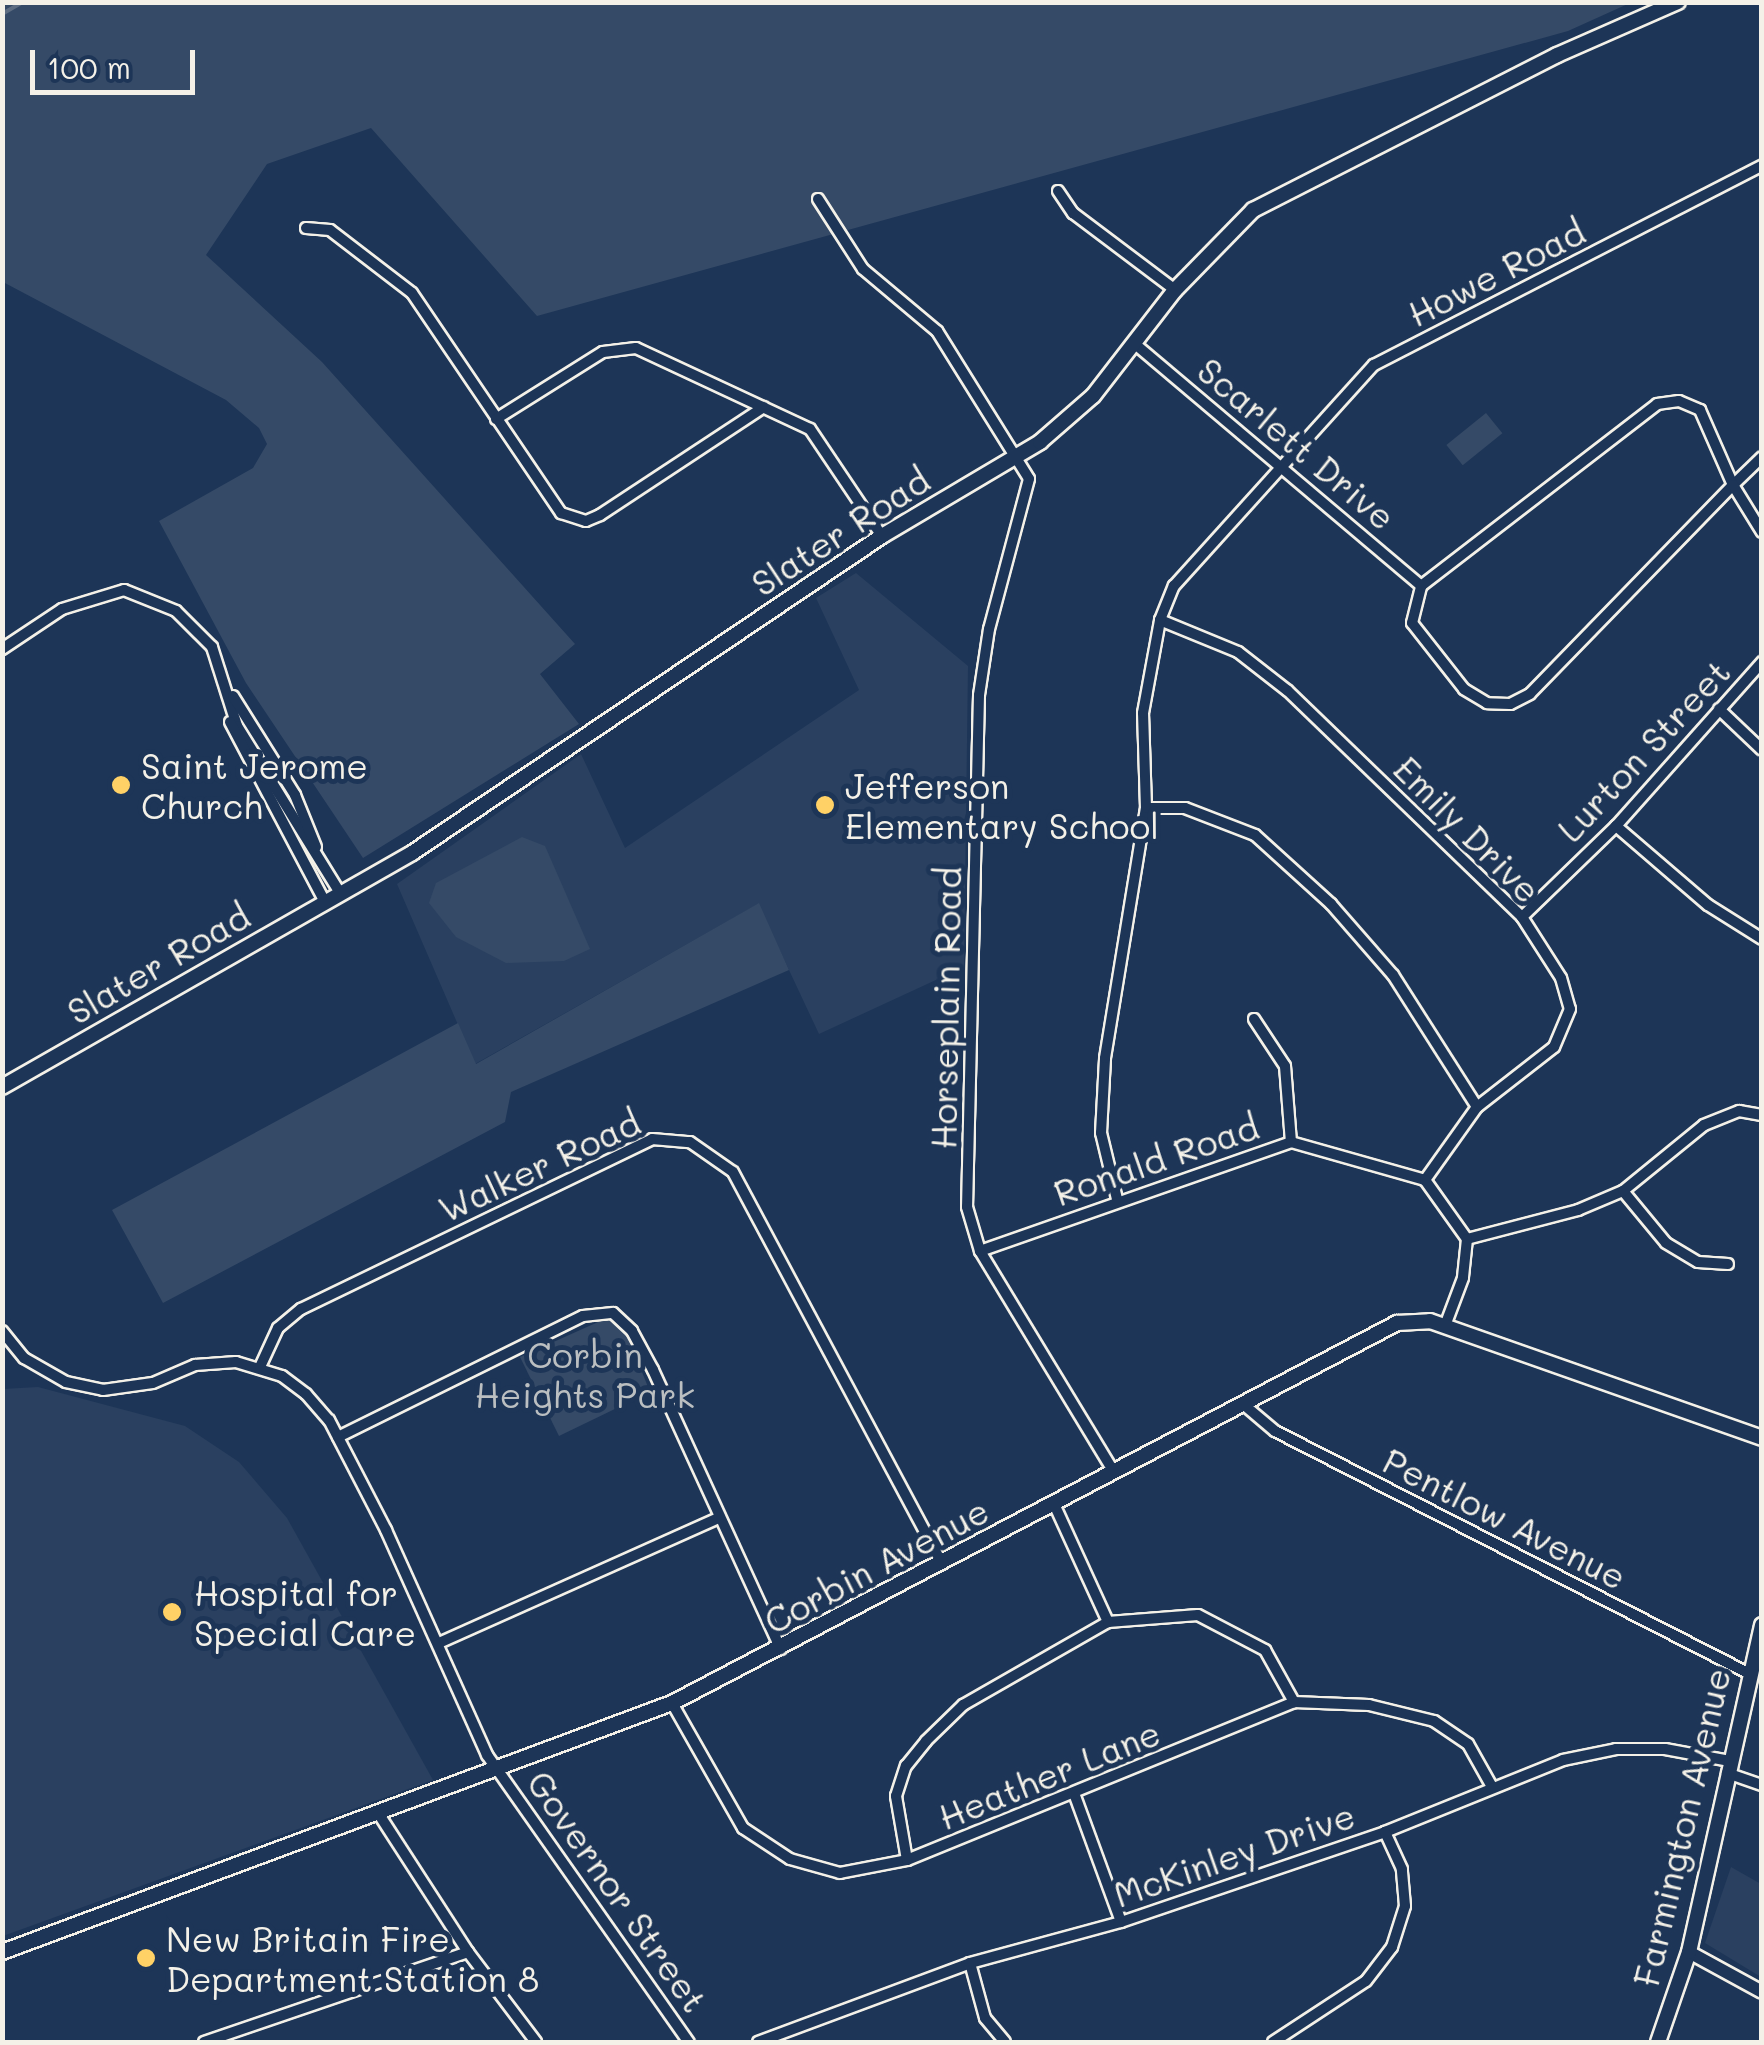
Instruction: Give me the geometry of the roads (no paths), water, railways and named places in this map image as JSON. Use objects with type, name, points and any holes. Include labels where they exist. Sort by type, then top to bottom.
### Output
[{"type":"main road","name":"Slater Road","points":[[2,1087],[412,853],[882,536],[1069,421],[1175,290],[1252,210],[1558,54],[1678,2]]},
{"type":"main road","name":"Corbin Avenue","points":[[2,1952],[501,1772],[672,1704],[1397,1323],[1445,1326],[1762,1438]]},
{"type":"main road","name":"Farmington Avenue","points":[[1658,2042],[1689,1952],[1748,1673],[1762,1625]]},
{"type":"street","name":"Howe Road","points":[[1117,1199],[1101,1132],[1105,1058],[1146,808],[1143,714],[1160,620],[1174,586],[1204,546],[1374,365],[1762,166]]},
{"type":"street","points":[[1058,191],[1073,213],[1175,290]]},
{"type":"street","points":[[818,199],[863,269],[937,330],[978,404],[1017,456]]},
{"type":"street","points":[[306,228],[330,230],[412,293],[561,513],[586,521],[764,407]]},
{"type":"street","name":"Scarlett Drive","points":[[1135,344],[1284,465],[1421,586]]},
{"type":"street","points":[[496,419],[602,352],[636,348],[810,429],[882,536]]},
{"type":"street","points":[[1762,457],[1733,485],[1530,694],[1510,704],[1488,704],[1442,667],[1412,624],[1421,586],[1657,404],[1678,401],[1700,410],[1733,485],[1762,532]]},
{"type":"street","name":"Horseplain Road","points":[[1017,456],[1030,485],[989,629],[979,694],[967,1207],[980,1252],[1114,1472]]},
{"type":"street","points":[[2,648],[62,609],[124,590],[176,611],[212,647],[237,726],[340,894]]},
{"type":"street","name":"Emily Drive","points":[[1160,620],[1238,652],[1288,691],[1522,916],[1561,978],[1570,1009],[1554,1048],[1477,1107],[1426,1180]]},
{"type":"street","name":"Lurton Street","points":[[1522,916],[1616,826],[1762,662]]},
{"type":"street","points":[[226,687],[235,740],[325,902]]},
{"type":"street","points":[[1719,710],[1762,750]]},
{"type":"street","points":[[1146,808],[1185,808],[1255,835],[1331,904],[1393,975],[1477,1107]]},
{"type":"street","points":[[1616,826],[1708,906],[1762,938]]},
{"type":"street","points":[[1254,1019],[1285,1066],[1291,1142]]},
{"type":"street","points":[[1468,1239],[1578,1210],[1622,1191],[1704,1125],[1739,1110],[1762,1115]]},
{"type":"street","name":"Walker Road","points":[[260,1367],[278,1328],[320,1299],[652,1139],[690,1142],[722,1160],[743,1188],[942,1564]]},
{"type":"street","name":"Ronald Road","points":[[980,1252],[1117,1199],[1291,1142],[1426,1180]]},
{"type":"street","points":[[1426,1180],[1468,1239],[1463,1278],[1445,1326]]},
{"type":"street","points":[[1622,1191],[1666,1243],[1698,1262],[1728,1264]]},
{"type":"street","points":[[338,1438],[604,1311],[622,1320],[641,1346],[781,1650]]},
{"type":"street","points":[[2,1331],[24,1358],[66,1382],[102,1390],[153,1383],[206,1362],[260,1367]]},
{"type":"street","name":"Governor Street","points":[[260,1367],[306,1394],[338,1438],[439,1643],[486,1755],[690,2042]]},
{"type":"street","name":"Pentlow Avenue","points":[[1243,1404],[1275,1432],[1748,1673]]},
{"type":"street","points":[[1054,1504],[1108,1622]]},
{"type":"street","points":[[439,1643],[719,1518]]},
{"type":"street","points":[[907,1860],[896,1796],[906,1766],[926,1741],[964,1706],[1108,1622],[1198,1614],[1265,1650],[1294,1702]]},
{"type":"street","name":"Heather Lane","points":[[672,1704],[743,1828],[790,1859],[840,1873],[907,1860],[1075,1796],[1294,1702],[1368,1704],[1434,1720],[1468,1744],[1491,1784]]},
{"type":"street","name":"McKinley Drive","points":[[758,2042],[970,1963],[1121,1922],[1384,1832],[1491,1784],[1616,1750],[1665,1749],[1728,1767],[1762,1785]]},
{"type":"street","points":[[1075,1796],[1121,1922]]},
{"type":"street","points":[[380,1816],[468,1952],[536,2042]]},
{"type":"street","points":[[1274,2042],[1366,1982],[1392,1947],[1404,1906],[1402,1869],[1384,1832]]},
{"type":"street","points":[[204,2042],[468,1952]]},
{"type":"street","points":[[1689,1952],[1762,1992]]},
{"type":"street","points":[[970,1963],[985,2018],[1005,2042]]},
{"type":"waterway","points":[[2,14],[23,2]]},
{"type":"place","name":"Saint Jerome Church","points":[[121,785]]},
{"type":"place","name":"Jefferson Elementary School","points":[[825,805]]},
{"type":"place","name":"Hospital for Special Care","points":[[172,1612]]},
{"type":"place","name":"New Britain Fire Department Station 8","points":[[146,1958]]},
{"type":"park label","name":"Corbin Heights Park","points":[[585,1374]]}]
